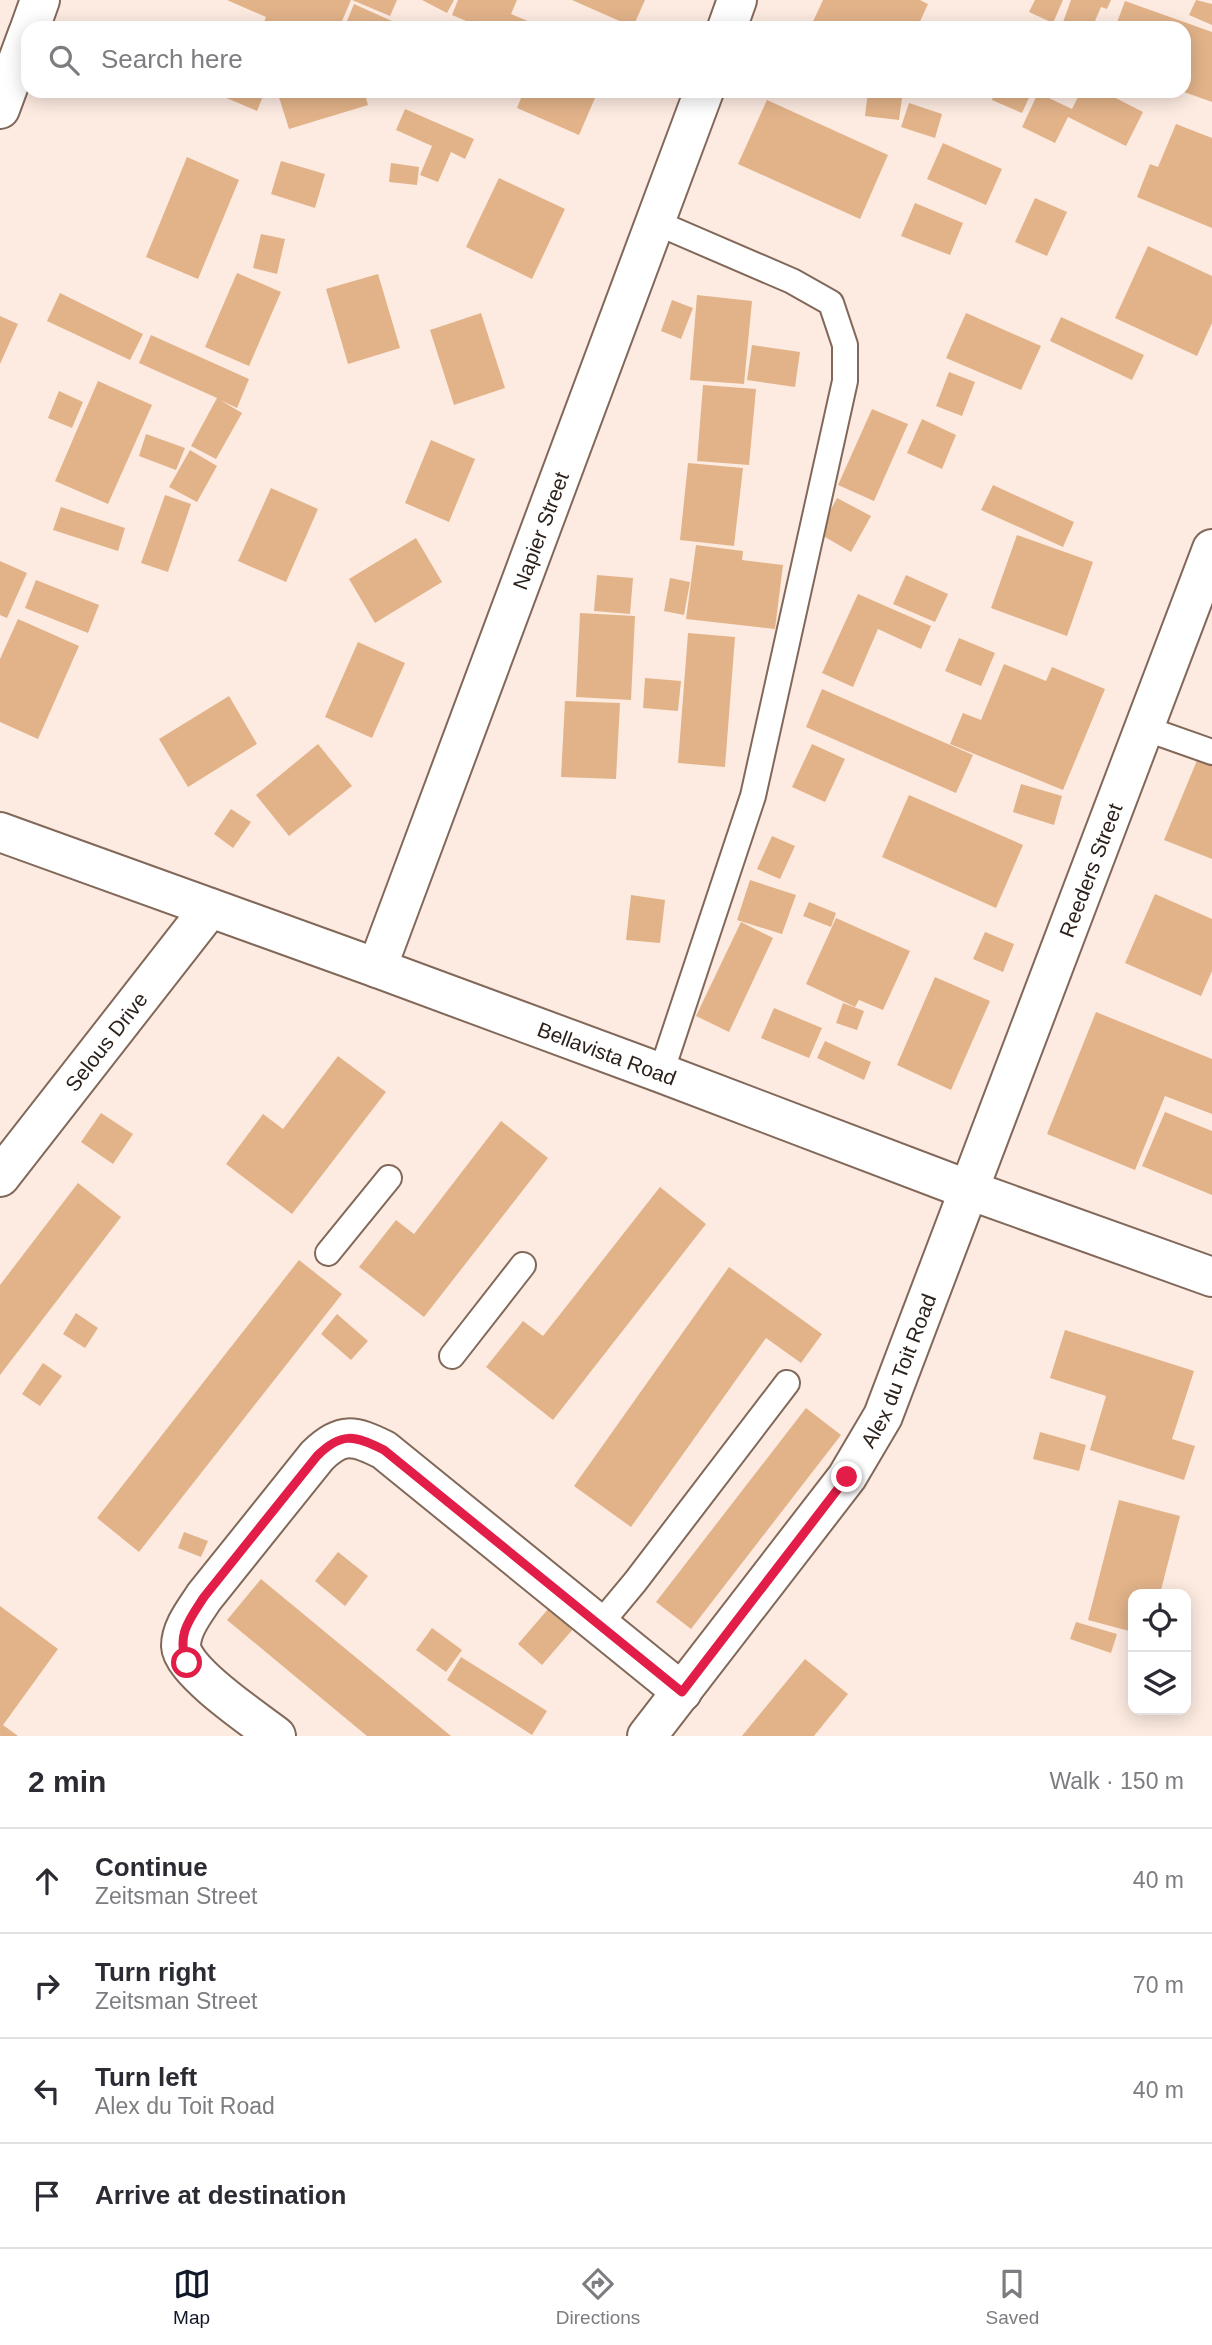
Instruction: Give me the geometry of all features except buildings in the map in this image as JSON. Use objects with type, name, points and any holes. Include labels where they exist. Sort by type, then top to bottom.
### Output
[{"type":"street","points":[[32,21],[40,0]]},
{"type":"street","points":[[730,21],[737,0]]},
{"type":"street","points":[[0,109],[21,52]]},
{"type":"street","name":"Napier Street","points":[[377,968],[701,98]]},
{"type":"street","name":"Reeders Street","points":[[969,1190],[1212,549]]},
{"type":"street","name":"Bellavista Road","points":[[0,832],[377,968],[1212,1278]]},
{"type":"street","name":"Selous Drive","points":[[0,1177],[210,908]]},
{"type":"street","name":"Alex du Toit Road","points":[[647,1736],[847,1477],[869,1441],[895,1389],[969,1190]]},
{"type":"street","points":[[276,1736],[187,1663],[181,1648],[183,1635],[204,1597],[300,1476],[330,1442],[346,1437],[364,1440],[384,1450],[682,1692]]},
{"type":"lane","points":[[655,222],[792,281],[831,303],[845,345],[845,381],[753,796],[661,1073]]},
{"type":"lane","points":[[1144,729],[1212,752]]},
{"type":"lane","points":[[328,1253],[389,1178]]},
{"type":"lane","points":[[452,1356],[523,1265]]},
{"type":"lane","points":[[600,1624],[787,1383]]},
{"type":"route","points":[[187,1663],[181,1648],[183,1635],[204,1597],[317,1456],[330,1442],[346,1437],[364,1440],[384,1450],[682,1692],[847,1477]]}]
